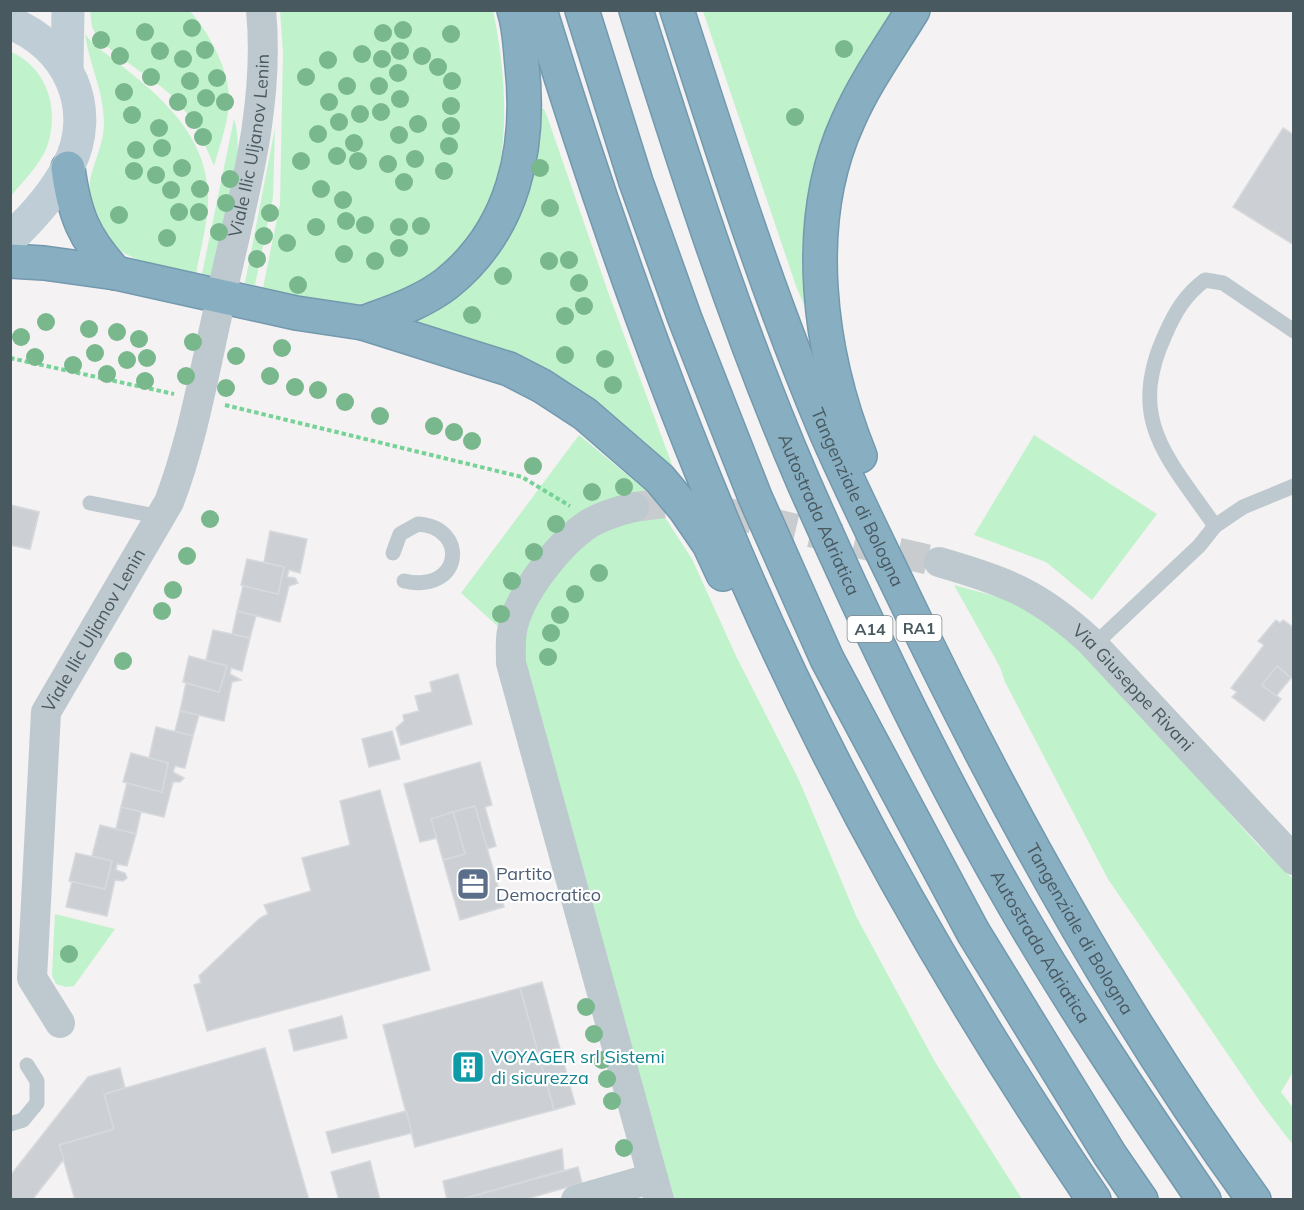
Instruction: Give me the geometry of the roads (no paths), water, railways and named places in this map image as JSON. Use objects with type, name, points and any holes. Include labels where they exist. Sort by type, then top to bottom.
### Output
[{"type":"highway","points":[[363,322],[413,304],[445,285],[470,262],[489,239],[510,198],[519,168],[525,97],[514,10]]},
{"type":"highway","points":[[540,10],[597,189],[646,329],[717,511],[787,666],[863,816],[941,956],[1023,1092],[1094,1200]]},
{"type":"highway","name":"A14","points":[[582,10],[636,182],[685,319],[755,497],[827,659],[973,932],[1110,1155],[1141,1200]]},
{"type":"highway","name":"Autostrada Adriatica","points":[[636,10],[734,307],[802,478],[873,636],[1013,904],[1114,1065],[1204,1200]]},
{"type":"highway","name":"Tangenziale di Bologna","points":[[677,10],[774,296],[826,431],[927,647],[1030,844],[1139,1031],[1254,1200]]},
{"type":"highway","points":[[913,10],[848,120],[830,175],[821,249],[828,342],[846,420],[876,498],[1018,797],[1030,844]]},
{"type":"highway","points":[[68,168],[72,198],[85,235],[96,252],[116,273]]},
{"type":"highway","points":[[10,261],[44,263],[116,273],[296,313],[363,322],[509,369],[542,386],[621,443],[660,479],[685,509],[709,544],[746,622],[787,666]]},
{"type":"main road","points":[[10,239],[68,168],[79,129],[80,109],[67,68],[68,10]]},
{"type":"main road","points":[[10,23],[41,38],[67,68]]},
{"type":"street","name":"Viale Ilic Uljanov Lenin","points":[[225,279],[253,155],[262,76],[261,10]]},
{"type":"street","name":"Viale Ilic Uljanov Lenin","points":[[60,1023],[32,978],[46,712],[161,517],[181,471],[217,316]]},
{"type":"street","points":[[576,1200],[656,1189],[522,698],[524,637],[531,609],[571,552],[632,507]]},
{"type":"street","name":"Via Giuseppe Rivani","points":[[939,562],[991,577],[1029,593],[1064,617],[1094,645],[1293,860]]},
{"type":"lane","points":[[1215,525],[1166,456],[1151,420],[1149,383],[1159,348],[1176,311],[1189,292],[1205,280],[1223,283],[1293,331]]},
{"type":"lane","points":[[1094,645],[1199,546],[1215,525],[1243,507],[1293,486]]},
{"type":"lane","points":[[90,503],[161,517]]},
{"type":"lane","points":[[393,553],[400,534],[418,524],[438,529],[450,543],[451,562],[441,578],[424,584],[404,581]]},
{"type":"lane","points":[[10,1124],[23,1120],[37,1103],[37,1081],[27,1065]]},
{"type":"tunnel","points":[[634,507],[664,503],[698,506],[939,562]]},
{"type":"place","name":"Partito Democratico","points":[[473,884]]},
{"type":"place","name":"VOYAGER srl Sistemi di sicurezza","points":[[468,1067]]}]
